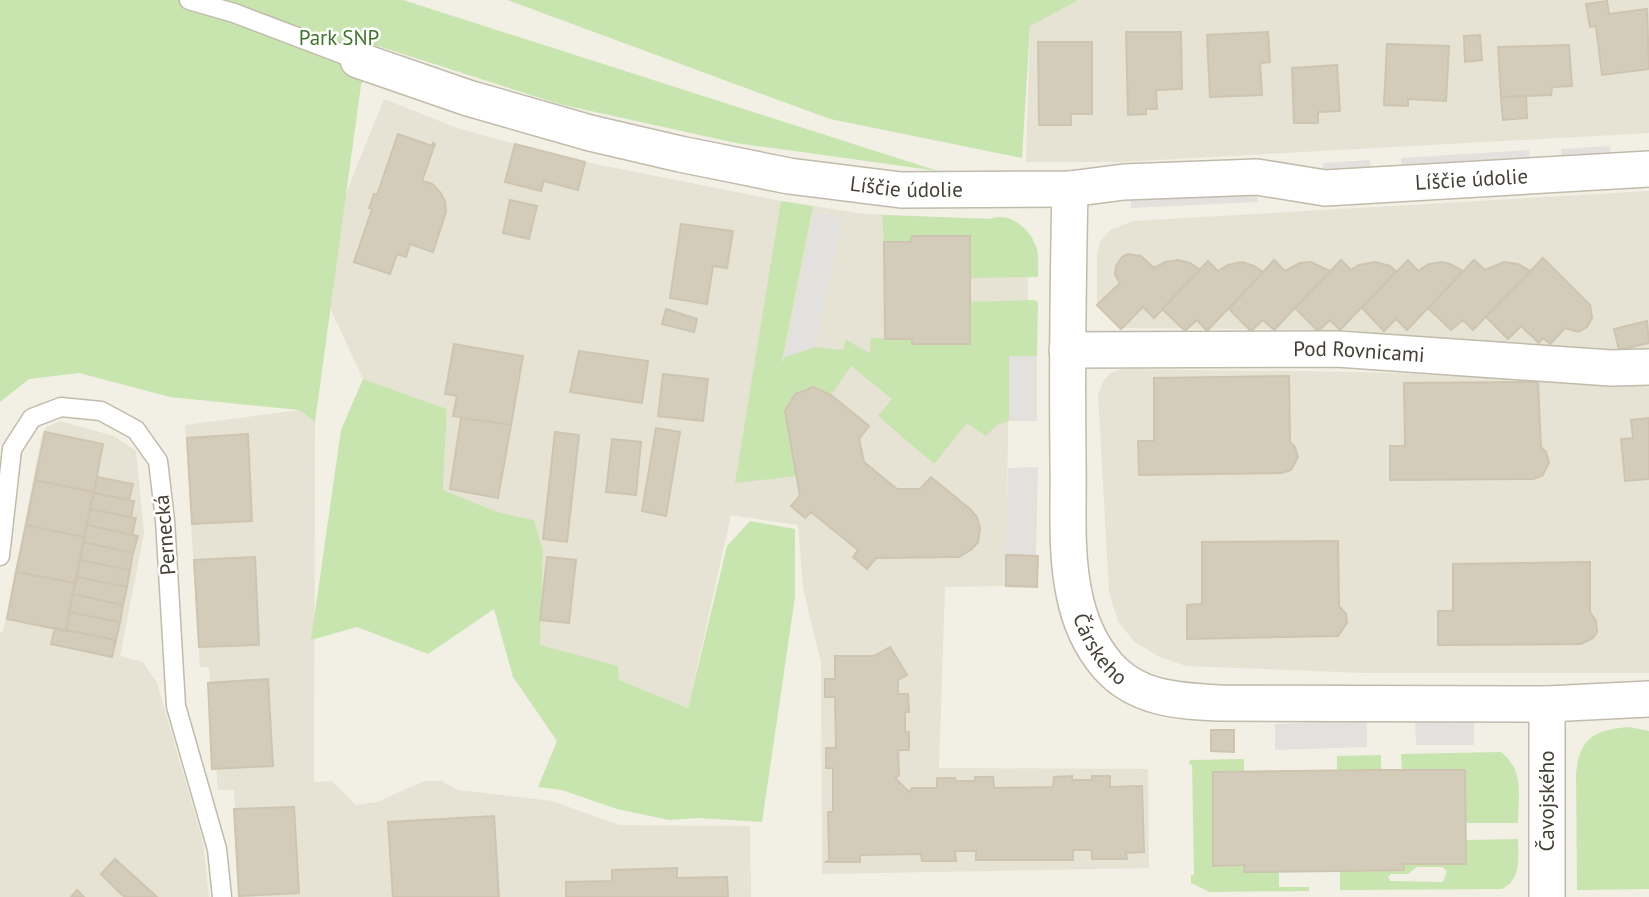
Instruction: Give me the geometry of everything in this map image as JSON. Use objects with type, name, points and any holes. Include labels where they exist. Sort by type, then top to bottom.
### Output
[{"type":"street","name":"Líščie údolie","points":[[358,60],[468,98],[590,133],[680,155],[789,176],[901,190],[1070,189],[1124,182],[1257,177],[1325,188],[1649,169]]},
{"type":"street","name":"Čárskeho","points":[[1070,189],[1067,350],[1069,552],[1074,594],[1085,632],[1107,665],[1129,684],[1152,696],[1183,701],[1547,704],[1649,699]]},
{"type":"street","name":"Pod Rovnicami","points":[[1067,350],[1337,349],[1611,368],[1649,367]]},
{"type":"street","name":"Čavojského","points":[[1547,704],[1547,897]]},
{"type":"lane","name":"Líščie údolie","points":[[189,0],[234,13],[358,60]]},
{"type":"lane","name":"Pernecká","points":[[0,556],[12,449],[32,418],[61,407],[101,411],[136,430],[158,461],[165,520],[176,706],[217,849],[222,897]]},
{"type":"shaded area","points":[[1079,0],[1649,0],[1649,133],[1122,162],[1026,162],[1030,26]]},
{"type":"shaded area","points":[[384,99],[457,128],[585,162],[781,201],[865,214],[991,219],[1028,277],[1028,300],[1009,357],[1006,586],[945,587],[939,768],[1148,769],[1149,868],[822,874],[821,663],[803,588],[798,525],[731,515],[688,708],[619,680],[618,666],[539,645],[543,551],[534,520],[497,512],[443,490],[447,409],[363,379],[324,295],[342,203]]},
{"type":"shaded area","points":[[1610,146],[1611,160],[1561,162],[1561,149]]},
{"type":"shaded area","points":[[1529,150],[1530,165],[1402,172],[1401,158]]},
{"type":"shaded area","points":[[1370,160],[1371,175],[1323,178],[1323,163]]},
{"type":"shaded area","points":[[1258,187],[1258,202],[1131,208],[1130,192]]},
{"type":"shaded area","points":[[1649,191],[1649,352],[1510,346],[1346,330],[1121,328],[1097,305],[1097,253],[1100,242],[1110,230],[1133,221]]},
{"type":"shaded area","points":[[814,213],[843,217],[815,347],[785,357]]},
{"type":"shaded area","points":[[1009,356],[1037,356],[1037,421],[1009,421]]},
{"type":"shaded area","points":[[1121,369],[1362,372],[1624,382],[1649,380],[1649,673],[1365,673],[1186,666],[1160,657],[1134,642],[1118,621],[1109,592],[1098,395],[1110,373]]},
{"type":"shaded area","points":[[299,410],[315,422],[314,782],[332,781],[356,805],[377,802],[424,781],[442,781],[458,790],[552,801],[619,825],[750,826],[751,897],[240,897],[234,790],[218,790],[209,667],[200,667],[185,425]]},
{"type":"shaded area","points":[[60,421],[114,436],[136,451],[144,534],[120,656],[143,662],[157,683],[203,842],[209,897],[0,897],[0,632],[3,632],[42,434],[46,427]]},
{"type":"shaded area","points":[[1038,467],[1036,556],[1006,555],[1008,468]]},
{"type":"shaded area","points":[[1415,719],[1474,719],[1474,745],[1416,745]]},
{"type":"shaded area","points":[[1367,720],[1367,747],[1275,750],[1275,724]]},
{"type":"green space","name":"Park SNP","points":[[0,0],[403,0],[938,171],[736,143],[559,104],[378,46],[361,85],[315,422],[299,410],[170,397],[79,373],[29,379],[0,402]]},
{"type":"green space","points":[[507,0],[1079,0],[1030,26],[1022,158],[830,119]]},
{"type":"green space","points":[[781,201],[813,206],[782,361],[785,357],[815,347],[843,350],[846,340],[870,353],[871,338],[912,339],[912,344],[969,344],[970,302],[1034,300],[1038,302],[1037,356],[1009,357],[1009,421],[997,425],[986,436],[967,423],[934,464],[878,416],[892,399],[851,366],[831,395],[816,390],[803,390],[789,403],[785,412],[796,476],[735,483]]},
{"type":"green space","points":[[882,215],[990,219],[998,217],[1012,220],[1025,229],[1034,242],[1038,252],[1038,277],[970,278],[912,236],[911,242],[884,242]]},
{"type":"green space","points":[[363,379],[447,409],[443,490],[497,512],[534,520],[543,551],[540,645],[618,666],[619,680],[688,708],[727,546],[750,521],[795,529],[795,597],[762,822],[698,818],[669,820],[617,809],[562,790],[538,787],[557,741],[513,677],[494,609],[428,654],[357,627],[311,640],[341,430]]},
{"type":"green space","points":[[1629,727],[1649,731],[1649,889],[1577,890],[1576,774],[1581,751],[1598,733]]},
{"type":"green space","points":[[1501,752],[1509,759],[1517,775],[1518,823],[1466,823],[1465,770],[1402,770],[1401,754]]},
{"type":"green space","points":[[1381,755],[1381,770],[1337,771],[1337,756]]},
{"type":"green space","points":[[1244,759],[1244,772],[1213,773],[1213,866],[1245,865],[1245,871],[1279,871],[1279,887],[1309,887],[1309,891],[1210,892],[1191,883],[1191,875],[1194,875],[1190,760]]},
{"type":"green space","points":[[1518,839],[1518,867],[1513,880],[1502,889],[1340,890],[1340,871],[1403,870],[1403,864],[1466,863],[1466,840]],"holes":[[[1417,867],[1442,867],[1447,871],[1443,882],[1390,881],[1388,877],[1391,874],[1408,874]]]},
{"type":"building","points":[[1607,1],[1609,14],[1647,9],[1649,69],[1602,75],[1596,26],[1590,27],[1586,4]]},
{"type":"building","points":[[1126,32],[1181,32],[1182,89],[1156,90],[1157,109],[1146,109],[1146,114],[1128,115]]},
{"type":"building","points":[[1268,32],[1270,62],[1260,63],[1262,95],[1210,97],[1207,35]]},
{"type":"building","points":[[1480,35],[1482,60],[1465,62],[1464,36]]},
{"type":"building","points":[[1038,42],[1092,42],[1092,114],[1071,114],[1071,125],[1039,125]]},
{"type":"building","points":[[1387,44],[1449,46],[1446,101],[1408,99],[1408,106],[1384,105]]},
{"type":"building","points":[[1569,45],[1572,86],[1552,87],[1551,95],[1501,97],[1498,47]]},
{"type":"building","points":[[1337,65],[1340,111],[1318,112],[1318,123],[1294,123],[1292,68]]},
{"type":"building","points":[[1526,96],[1527,118],[1503,120],[1501,97]]},
{"type":"building","points":[[398,134],[432,146],[435,144],[422,181],[432,184],[440,192],[445,201],[446,212],[433,252],[410,244],[406,257],[397,254],[390,274],[354,262],[372,209],[369,208],[374,194],[377,195]]},
{"type":"building","points":[[515,144],[585,162],[578,190],[544,181],[541,191],[505,182]]},
{"type":"building","points":[[510,200],[537,206],[529,239],[503,233]]},
{"type":"building","points":[[681,224],[733,231],[727,268],[713,266],[707,304],[670,298]]},
{"type":"building","points":[[912,236],[970,236],[970,344],[912,344],[912,339],[885,339],[884,242],[911,242]]},
{"type":"building","points":[[1128,254],[1141,256],[1154,268],[1165,262],[1178,260],[1190,263],[1200,270],[1154,318],[1143,307],[1121,329],[1097,305],[1120,283],[1115,275],[1116,266],[1122,257]]},
{"type":"building","points":[[1543,258],[1590,305],[1592,318],[1587,327],[1578,332],[1565,328],[1550,344],[1543,338],[1539,343],[1521,326],[1508,339],[1486,317]]},
{"type":"building","points":[[1274,260],[1285,271],[1300,263],[1311,262],[1330,271],[1274,330],[1263,320],[1251,331],[1229,309]]},
{"type":"building","points":[[1341,260],[1351,270],[1359,265],[1375,262],[1390,266],[1396,271],[1340,330],[1330,320],[1318,331],[1295,308]]},
{"type":"building","points":[[1408,260],[1418,271],[1429,264],[1442,262],[1463,271],[1407,330],[1396,319],[1384,331],[1362,308]]},
{"type":"building","points":[[1474,260],[1485,270],[1504,262],[1518,264],[1530,271],[1473,330],[1463,320],[1451,330],[1428,308]]},
{"type":"building","points":[[1208,261],[1218,271],[1228,265],[1242,262],[1263,272],[1207,331],[1197,320],[1185,331],[1162,309]]},
{"type":"building","points":[[666,309],[697,319],[694,332],[662,324]]},
{"type":"building","points":[[1647,321],[1649,343],[1619,350],[1614,329]]},
{"type":"building","points":[[454,344],[523,356],[511,425],[453,416],[457,396],[445,394]]},
{"type":"building","points":[[579,351],[648,361],[642,403],[570,392]]},
{"type":"building","points":[[663,374],[708,379],[703,421],[658,416]]},
{"type":"building","points":[[1289,376],[1290,442],[1298,457],[1291,470],[1282,473],[1139,475],[1138,441],[1154,441],[1154,378]]},
{"type":"building","points":[[1538,382],[1541,447],[1546,452],[1549,463],[1542,476],[1533,479],[1390,480],[1390,446],[1405,446],[1404,383]]},
{"type":"building","points":[[813,387],[831,395],[869,426],[859,439],[864,462],[897,489],[920,489],[931,477],[970,509],[977,517],[980,528],[978,542],[972,549],[959,557],[876,558],[867,569],[853,557],[858,550],[811,512],[805,518],[791,506],[800,496],[785,411],[795,394]]},
{"type":"building","points":[[461,418],[511,425],[498,498],[450,489]]},
{"type":"building","points":[[1649,418],[1649,479],[1625,481],[1621,439],[1633,438],[1631,420]]},
{"type":"building","points":[[656,428],[680,432],[666,516],[642,511]]},
{"type":"building","points":[[45,432],[103,444],[94,492],[35,480]]},
{"type":"building","points":[[555,432],[579,435],[567,542],[543,539]]},
{"type":"building","points":[[248,434],[252,521],[192,524],[187,438]]},
{"type":"building","points":[[612,439],[641,442],[636,495],[606,492]]},
{"type":"building","points":[[97,477],[133,484],[129,500],[94,493]]},
{"type":"building","points":[[35,480],[94,492],[84,537],[26,525]]},
{"type":"building","points":[[94,493],[134,501],[131,517],[90,509]]},
{"type":"building","points":[[90,509],[136,518],[132,535],[87,525]]},
{"type":"building","points":[[26,525],[84,537],[75,583],[16,572]]},
{"type":"building","points":[[87,525],[138,536],[133,553],[83,542]]},
{"type":"building","points":[[1338,541],[1339,606],[1346,614],[1347,623],[1338,636],[1187,639],[1187,605],[1202,604],[1202,542]]},
{"type":"building","points":[[83,542],[133,553],[130,570],[80,560]]},
{"type":"building","points":[[1006,555],[1038,556],[1037,587],[1006,586]]},
{"type":"building","points":[[255,557],[259,645],[199,647],[194,560]]},
{"type":"building","points":[[547,557],[576,560],[569,623],[540,620]]},
{"type":"building","points":[[80,560],[130,570],[127,587],[77,577]]},
{"type":"building","points":[[1590,562],[1590,612],[1596,621],[1597,632],[1593,638],[1581,644],[1438,645],[1438,611],[1453,611],[1453,564]]},
{"type":"building","points":[[16,572],[75,583],[66,631],[7,619]]},
{"type":"building","points":[[77,577],[127,587],[123,605],[73,594]]},
{"type":"building","points":[[73,594],[123,605],[120,622],[69,612]]},
{"type":"building","points":[[69,612],[120,622],[116,640],[66,630]]},
{"type":"building","points":[[55,628],[116,640],[112,657],[51,644]]},
{"type":"building","points":[[890,647],[907,675],[898,680],[898,694],[908,694],[909,712],[905,712],[905,732],[909,732],[909,750],[898,750],[899,775],[895,778],[909,792],[912,788],[937,788],[937,778],[975,781],[975,777],[993,777],[994,788],[1053,787],[1054,777],[1072,776],[1072,780],[1092,780],[1092,776],[1110,776],[1110,787],[1142,786],[1144,852],[1126,853],[1127,859],[1092,859],[1092,850],[1073,850],[1073,860],[976,860],[976,851],[955,851],[956,861],[922,861],[921,854],[860,855],[860,862],[826,862],[829,860],[828,812],[833,812],[833,768],[826,768],[826,748],[836,748],[835,697],[825,697],[825,679],[835,679],[835,656],[874,656]]},
{"type":"building","points":[[268,679],[273,766],[212,769],[208,683]]},
{"type":"building","points":[[1211,730],[1234,730],[1234,752],[1211,751]]},
{"type":"building","points":[[1465,770],[1466,864],[1403,864],[1404,870],[1244,872],[1245,865],[1213,866],[1213,772]]},
{"type":"building","points":[[294,807],[299,893],[239,896],[234,809]]},
{"type":"building","points":[[494,816],[499,897],[393,897],[388,822]]},
{"type":"building","points":[[115,859],[157,897],[125,897],[121,894],[101,874]]},
{"type":"building","points":[[677,868],[677,878],[727,877],[728,897],[566,897],[566,882],[612,881],[612,870]]},
{"type":"building","points":[[77,890],[84,897],[71,897]]}]
